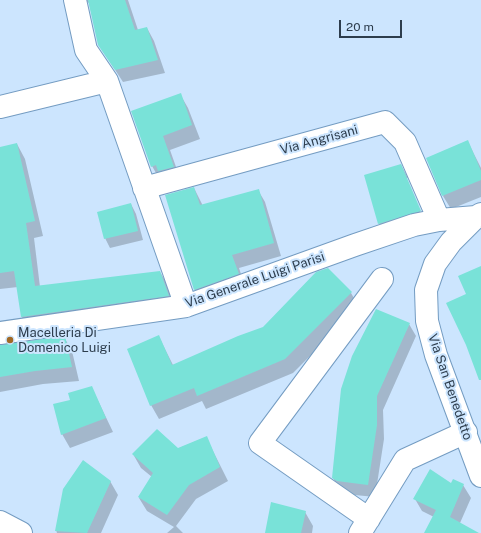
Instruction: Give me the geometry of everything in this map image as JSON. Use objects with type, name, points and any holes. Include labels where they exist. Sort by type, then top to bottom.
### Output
[{"type":"street","points":[[75,0],[86,50],[107,81],[186,306]]},
{"type":"street","points":[[0,107],[107,81]]},
{"type":"street","name":"Via Angrisani","points":[[144,188],[385,122],[405,142],[439,220]]},
{"type":"street","name":"Via Generale Luigi Parisi","points":[[0,333],[186,306],[355,245],[414,226],[439,220],[479,217]]},
{"type":"street","name":"Via San Benedetto","points":[[479,217],[451,242],[435,264],[426,290],[427,321],[436,355],[449,392],[466,432],[481,476]]},
{"type":"street","points":[[382,279],[260,443],[364,526],[405,460],[466,432]]},
{"type":"street","points":[[0,522],[21,533]]},
{"type":"building","points":[[88,0],[125,0],[135,30],[147,27],[158,60],[115,70],[98,45]]},
{"type":"building","points":[[181,93],[192,125],[163,136],[174,167],[158,171],[156,165],[151,167],[131,111]]},
{"type":"building","points":[[468,140],[481,171],[481,180],[442,196],[426,158]]},
{"type":"building","points":[[17,143],[35,221],[26,223],[35,286],[160,271],[169,296],[21,317],[14,271],[0,273],[0,147]]},
{"type":"building","points":[[401,164],[421,211],[378,224],[364,175]]},
{"type":"building","points":[[194,187],[200,205],[259,189],[274,243],[232,255],[239,274],[194,290],[165,195]]},
{"type":"building","points":[[131,203],[138,231],[104,239],[97,212]]},
{"type":"building","points":[[481,266],[481,380],[479,380],[466,345],[446,303],[466,294],[458,276]]},
{"type":"building","points":[[328,268],[352,292],[285,359],[197,396],[194,388],[150,406],[127,349],[159,335],[172,365],[238,336],[263,327],[316,272]]},
{"type":"building","points":[[376,309],[410,323],[377,396],[377,425],[368,485],[337,481],[332,478],[341,389],[352,356]]},
{"type":"building","points":[[65,336],[72,367],[0,377],[0,345]]},
{"type":"building","points":[[92,386],[106,418],[61,435],[53,404],[70,400],[68,393]]},
{"type":"building","points":[[157,429],[178,448],[207,436],[220,467],[189,485],[167,515],[138,497],[153,473],[132,454]]},
{"type":"building","points":[[83,460],[111,481],[87,533],[55,531],[63,489]]},
{"type":"building","points":[[430,469],[451,483],[453,479],[464,484],[450,517],[479,533],[424,533],[436,510],[413,499]]},
{"type":"building","points":[[271,502],[306,511],[301,533],[265,533]]},
{"type":"place","name":"Macelleria Di Domenico Luigi","points":[[10,340]]}]
